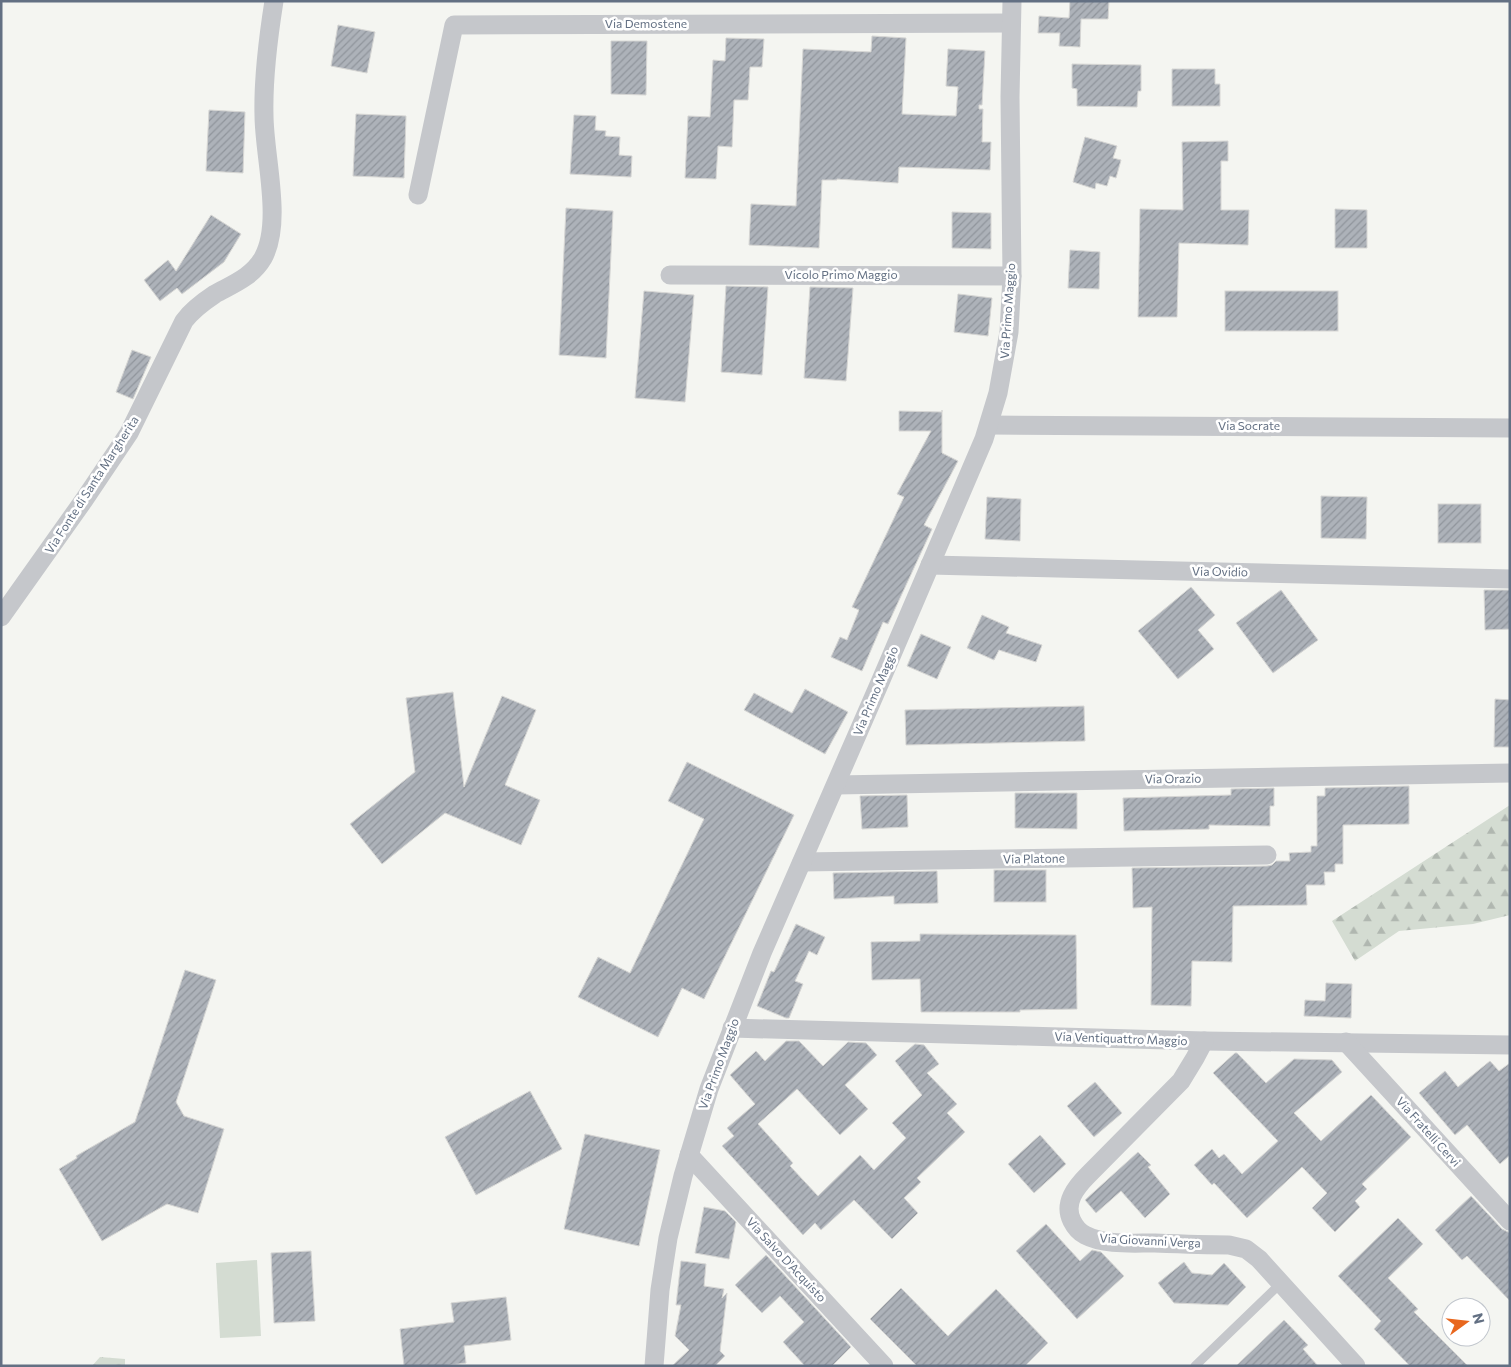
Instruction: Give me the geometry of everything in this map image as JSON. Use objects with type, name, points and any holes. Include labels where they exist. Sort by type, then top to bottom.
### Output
[{"type":"street","name":"Via Fonte di Santa Margherita","points":[[1,617],[129,433],[184,321],[202,303],[244,279],[263,258],[271,230],[271,193],[265,143],[264,98],[266,52],[274,1]]},
{"type":"street","name":"Via Primo Maggio","points":[[654,1366],[662,1271],[683,1176],[709,1089],[762,953],[836,785],[989,425],[998,393],[1007,347],[1012,276],[1010,106],[1012,1]]},
{"type":"street","name":"Via Demostene","points":[[418,195],[454,25],[1011,22]]},
{"type":"street","name":"Vicolo Primo Maggio","points":[[670,275],[1012,276]]},
{"type":"street","name":"Via Socrate","points":[[989,425],[1510,428]]},
{"type":"street","name":"Via Ovidio","points":[[930,565],[1510,579]]},
{"type":"street","name":"Via Orazio","points":[[836,785],[1510,773]]},
{"type":"street","name":"Via Platone","points":[[802,862],[1267,855]]},
{"type":"street","name":"Via Ventiquattro Maggio","points":[[732,1028],[1204,1041],[1510,1046]]},
{"type":"street","name":"Via Giovanni Verga","points":[[1204,1041],[1181,1081],[1074,1190],[1069,1206],[1070,1218],[1076,1228],[1085,1235],[1107,1241],[1238,1246],[1253,1254],[1356,1366]]},
{"type":"street","name":"Via Fratelli Cervi","points":[[1346,1042],[1510,1221]]},
{"type":"street","name":"Via Salvo D'Acquisto","points":[[689,1155],[884,1366]]},
{"type":"lane","points":[[1195,1366],[1281,1283]]},
{"type":"green space","points":[[1510,805],[1510,915],[1473,924],[1399,931],[1355,961],[1332,921]]},
{"type":"green space","points":[[257,1260],[261,1336],[220,1338],[216,1263]]},
{"type":"green space","points":[[100,1357],[125,1359],[125,1366],[92,1366]]},
{"type":"building","points":[[1070,1],[1109,1],[1108,19],[1081,19],[1080,47],[1059,46],[1060,33],[1038,33],[1039,16],[1069,18]]},
{"type":"building","points":[[338,25],[375,32],[367,73],[331,66]]},
{"type":"building","points":[[872,36],[906,38],[902,114],[956,116],[958,87],[946,86],[948,49],[985,51],[982,105],[979,105],[979,109],[983,109],[982,142],[991,142],[990,170],[899,167],[898,183],[837,179],[822,180],[819,248],[749,245],[751,204],[796,206],[803,49],[871,52]]},
{"type":"building","points":[[726,38],[764,39],[762,67],[750,67],[748,100],[734,100],[732,147],[718,146],[716,179],[685,178],[688,116],[710,117],[713,60],[725,61]]},
{"type":"building","points":[[611,41],[647,41],[646,95],[611,94]]},
{"type":"building","points":[[1072,64],[1141,65],[1141,91],[1138,91],[1137,107],[1077,106],[1077,89],[1072,88]]},
{"type":"building","points":[[1172,69],[1215,69],[1215,84],[1220,84],[1220,106],[1172,106]]},
{"type":"building","points":[[209,110],[245,112],[243,173],[206,171]]},
{"type":"building","points":[[356,114],[406,116],[404,178],[353,176]]},
{"type":"building","points":[[574,115],[596,116],[595,130],[606,131],[605,136],[620,137],[619,155],[632,156],[631,177],[570,174]]},
{"type":"building","points":[[1085,137],[1117,146],[1113,158],[1121,160],[1116,178],[1110,176],[1107,186],[1096,183],[1095,189],[1073,182]]},
{"type":"building","points":[[1228,141],[1228,161],[1221,161],[1221,210],[1249,210],[1248,245],[1179,243],[1177,317],[1138,317],[1140,209],[1183,210],[1182,142]]},
{"type":"building","points":[[566,208],[613,211],[606,358],[559,355]]},
{"type":"building","points":[[1335,209],[1367,210],[1367,248],[1335,248]]},
{"type":"building","points":[[952,212],[991,213],[991,249],[952,248]]},
{"type":"building","points":[[211,215],[241,234],[224,262],[182,294],[177,288],[160,301],[144,280],[168,260],[176,271]]},
{"type":"building","points":[[1070,250],[1100,252],[1099,289],[1068,288]]},
{"type":"building","points":[[726,286],[768,287],[762,375],[721,372]]},
{"type":"building","points":[[810,287],[853,288],[846,381],[804,378]]},
{"type":"building","points":[[644,291],[694,295],[685,402],[635,398]]},
{"type":"building","points":[[1225,291],[1338,291],[1338,331],[1225,331]]},
{"type":"building","points":[[958,294],[992,298],[988,336],[954,332]]},
{"type":"building","points":[[132,350],[151,357],[133,399],[116,392]]},
{"type":"building","points":[[899,411],[942,412],[942,453],[958,461],[924,525],[932,529],[888,624],[883,622],[862,671],[831,657],[840,637],[847,640],[859,610],[852,607],[904,497],[897,494],[931,431],[899,431]]},
{"type":"building","points":[[1321,496],[1367,497],[1366,539],[1321,538]]},
{"type":"building","points":[[987,497],[1021,499],[1020,541],[985,539]]},
{"type":"building","points":[[1438,504],[1481,504],[1481,543],[1438,543]]},
{"type":"building","points":[[1191,587],[1215,615],[1198,630],[1214,649],[1178,679],[1138,631]]},
{"type":"building","points":[[1281,590],[1318,640],[1273,673],[1236,623]]},
{"type":"building","points":[[1484,590],[1510,590],[1510,629],[1485,630]]},
{"type":"building","points":[[982,615],[1009,627],[1006,633],[1042,645],[1036,662],[999,650],[994,660],[967,648]]},
{"type":"building","points":[[921,634],[951,647],[937,679],[907,666]]},
{"type":"building","points":[[805,689],[848,712],[825,754],[744,710],[754,693],[792,713]]},
{"type":"building","points":[[453,692],[464,787],[502,696],[536,710],[505,785],[540,800],[521,845],[445,813],[382,864],[350,824],[415,772],[406,698]]},
{"type":"building","points":[[1495,699],[1510,700],[1510,747],[1494,747]]},
{"type":"building","points":[[1084,706],[1085,741],[906,745],[905,710]]},
{"type":"building","points":[[687,762],[794,815],[704,999],[682,988],[658,1037],[578,997],[598,957],[630,973],[704,819],[668,801]]},
{"type":"building","points":[[1409,786],[1409,824],[1343,825],[1343,864],[1335,864],[1335,872],[1324,872],[1325,885],[1306,885],[1307,905],[1233,906],[1232,962],[1192,961],[1191,1006],[1151,1005],[1152,907],[1133,908],[1132,868],[1267,866],[1272,865],[1276,861],[1290,861],[1289,853],[1311,852],[1311,846],[1317,846],[1317,796],[1325,796],[1325,788]]},
{"type":"building","points":[[1274,788],[1274,806],[1270,806],[1270,826],[1209,825],[1209,829],[1124,831],[1123,798],[1231,795],[1231,789]]},
{"type":"building","points":[[1015,793],[1077,793],[1077,829],[1015,828]]},
{"type":"building","points":[[907,795],[908,827],[862,829],[860,796]]},
{"type":"building","points":[[994,870],[1046,870],[1046,902],[994,902]]},
{"type":"building","points":[[937,871],[938,903],[894,904],[894,896],[834,899],[833,873]]},
{"type":"building","points":[[796,924],[825,937],[817,955],[809,951],[795,981],[803,984],[789,1018],[786,1018],[757,1006],[771,971],[774,972]]},
{"type":"building","points":[[920,934],[1076,935],[1077,1009],[1020,1010],[1020,1012],[921,1012],[920,979],[872,980],[871,942],[920,941]]},
{"type":"building","points":[[185,970],[216,980],[176,1102],[184,1116],[224,1129],[198,1213],[167,1204],[102,1241],[59,1169],[77,1158],[76,1156],[135,1122]]},
{"type":"building","points":[[1326,983],[1352,984],[1351,1018],[1304,1016],[1305,1000],[1325,1001]]},
{"type":"building","points":[[786,1041],[799,1041],[823,1066],[848,1042],[866,1043],[877,1055],[845,1085],[868,1109],[840,1135],[797,1089],[758,1124],[793,1163],[790,1166],[818,1196],[860,1155],[874,1170],[906,1138],[892,1123],[922,1095],[895,1061],[915,1044],[924,1045],[939,1064],[927,1073],[957,1104],[947,1113],[965,1132],[917,1178],[921,1182],[904,1198],[918,1213],[892,1239],[854,1200],[821,1230],[815,1223],[803,1235],[722,1146],[734,1136],[727,1128],[755,1104],[730,1075],[756,1051],[765,1061]]},
{"type":"building","points":[[1235,1053],[1266,1083],[1294,1059],[1332,1060],[1342,1072],[1294,1113],[1321,1141],[1371,1095],[1411,1137],[1362,1184],[1367,1189],[1355,1201],[1360,1207],[1335,1232],[1312,1208],[1327,1193],[1302,1167],[1247,1218],[1194,1165],[1212,1149],[1219,1158],[1224,1154],[1242,1174],[1278,1141],[1213,1073]]},
{"type":"building","points":[[1490,1061],[1499,1071],[1510,1063],[1510,1155],[1500,1164],[1467,1125],[1455,1135],[1419,1093],[1445,1071],[1458,1087]]},
{"type":"building","points":[[1095,1082],[1122,1113],[1094,1137],[1067,1106]]},
{"type":"building","points":[[530,1091],[562,1149],[476,1195],[445,1137]]},
{"type":"building","points":[[585,1134],[660,1150],[639,1246],[564,1229]]},
{"type":"building","points":[[1040,1135],[1066,1164],[1034,1193],[1008,1164]]},
{"type":"building","points":[[1138,1152],[1151,1165],[1148,1167],[1170,1194],[1145,1218],[1121,1191],[1096,1213],[1085,1200]]},
{"type":"building","points":[[1471,1196],[1502,1229],[1510,1233],[1510,1301],[1467,1256],[1462,1260],[1435,1230]]},
{"type":"building","points":[[704,1207],[725,1211],[736,1222],[729,1259],[695,1253]]},
{"type":"building","points":[[1398,1218],[1423,1244],[1388,1278],[1418,1309],[1414,1312],[1441,1339],[1441,1347],[1449,1347],[1468,1366],[1410,1366],[1374,1329],[1381,1321],[1338,1276]]},
{"type":"building","points":[[1046,1224],[1080,1261],[1092,1250],[1101,1252],[1124,1276],[1077,1319],[1016,1251]]},
{"type":"building","points":[[311,1251],[315,1321],[274,1323],[271,1253]]},
{"type":"building","points":[[766,1255],[851,1347],[832,1366],[805,1366],[783,1342],[804,1322],[780,1296],[762,1313],[735,1285]]},
{"type":"building","points":[[681,1261],[706,1264],[704,1286],[724,1289],[722,1298],[727,1293],[720,1351],[725,1356],[715,1366],[672,1366],[689,1350],[675,1336],[681,1305],[676,1305]]},
{"type":"building","points":[[1184,1262],[1192,1273],[1212,1275],[1224,1263],[1246,1287],[1228,1305],[1174,1303],[1158,1283]]},
{"type":"building","points":[[901,1288],[948,1336],[996,1289],[1048,1343],[1025,1366],[917,1366],[870,1319]]},
{"type":"building","points":[[506,1297],[511,1340],[464,1346],[466,1363],[443,1366],[404,1366],[400,1329],[454,1322],[451,1303]]},
{"type":"building","points":[[1284,1320],[1308,1345],[1303,1349],[1318,1366],[1236,1366]]}]
